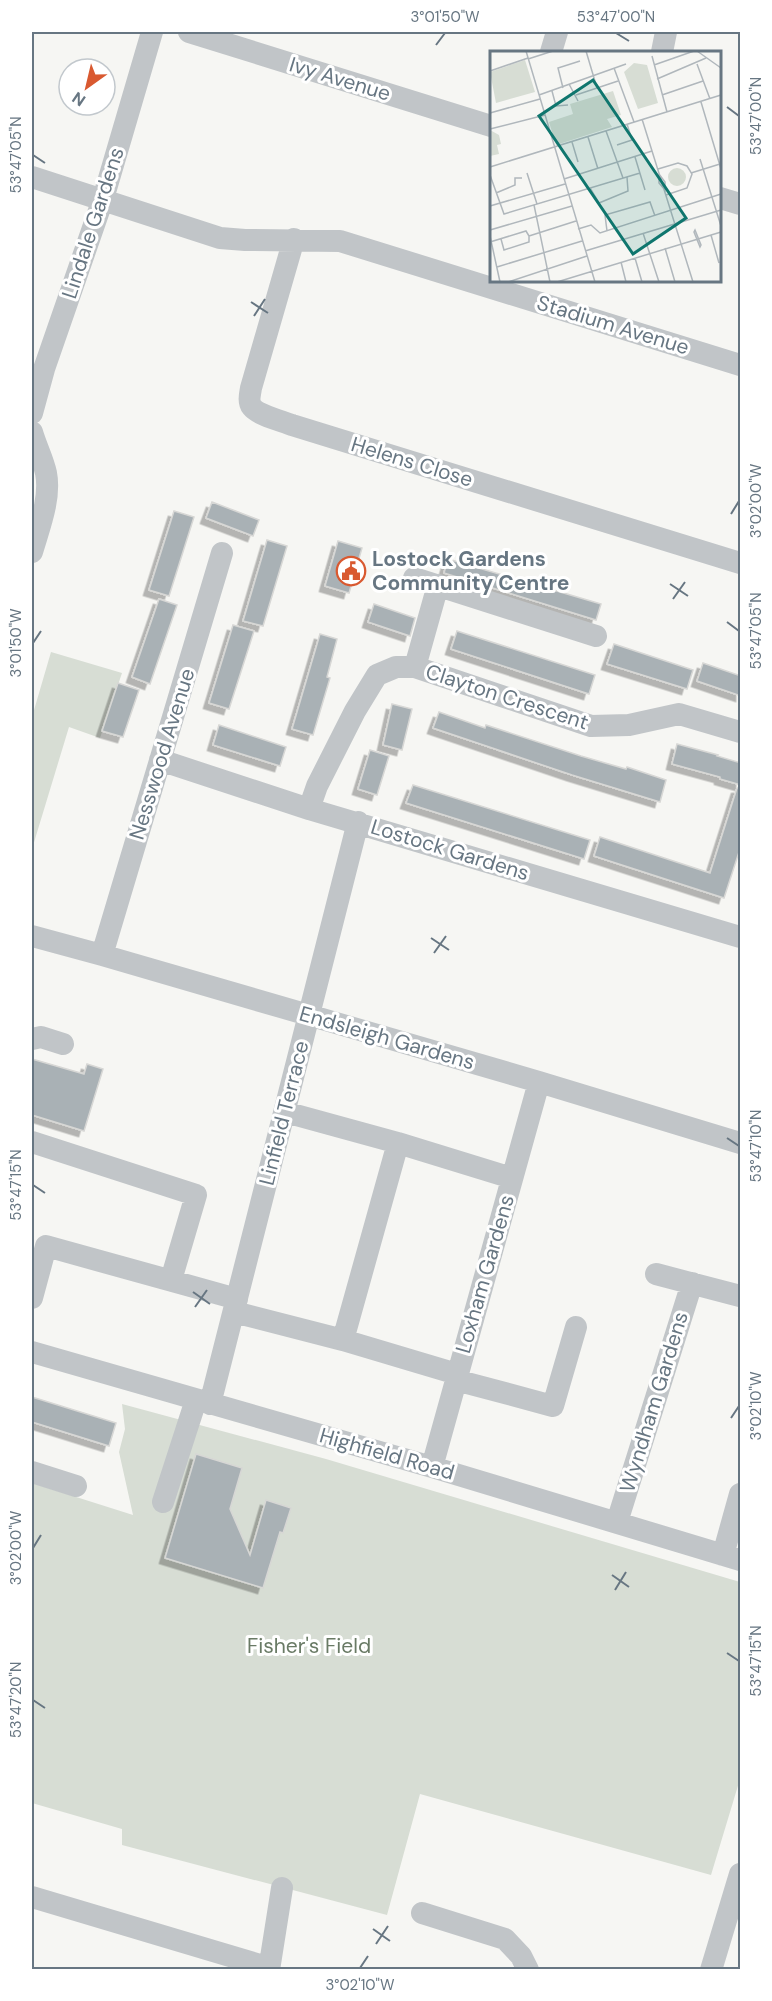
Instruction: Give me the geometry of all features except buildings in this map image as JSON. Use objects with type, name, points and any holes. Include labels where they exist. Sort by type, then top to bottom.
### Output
[{"type":"street","name":"Lindale Gardens","points":[[32,413],[38,367],[103,199],[152,32]]},
{"type":"street","name":"Ivy Avenue","points":[[189,32],[490,125]]},
{"type":"street","points":[[551,51],[557,32]]},
{"type":"street","points":[[662,51],[666,32]]},
{"type":"street","name":"Stadium Avenue","points":[[32,177],[220,238],[340,241],[741,364]]},
{"type":"street","points":[[721,198],[741,204]]},
{"type":"street","name":"Helens Close","points":[[294,239],[251,388],[252,407],[261,414],[741,563]]},
{"type":"street","points":[[32,432],[46,473],[47,490],[32,552]]},
{"type":"street","name":"Nesswood Avenue","points":[[102,954],[222,553]]},
{"type":"street","points":[[414,578],[596,636]]},
{"type":"street","name":"Clayton Crescent","points":[[415,668],[438,585]]},
{"type":"street","name":"Clayton Crescent","points":[[309,809],[322,776],[355,711],[377,675],[396,667],[415,668],[591,726],[629,724],[679,714],[741,732]]},
{"type":"street","name":"Lostock Gardens","points":[[160,760],[309,809],[741,937]]},
{"type":"street","name":"Linfield Terrace","points":[[163,1502],[203,1402],[235,1305],[358,822]]},
{"type":"street","name":"Endsleigh Gardens","points":[[32,936],[102,954],[741,1143]]},
{"type":"street","points":[[32,1039],[41,1037],[63,1044]]},
{"type":"street","name":"Loxham Gardens","points":[[432,1467],[538,1082]]},
{"type":"street","points":[[285,1112],[512,1178]]},
{"type":"street","points":[[32,1142],[196,1195],[171,1280]]},
{"type":"street","points":[[343,1340],[398,1143]]},
{"type":"street","points":[[32,1298],[46,1246],[171,1280],[235,1305],[456,1377],[554,1406],[576,1327]]},
{"type":"street","name":"Wyndham Gardens","points":[[656,1274],[741,1296]]},
{"type":"street","name":"Wyndham Gardens","points":[[617,1522],[692,1283]]},
{"type":"street","name":"Highfield Road","points":[[32,1352],[432,1467],[732,1557]]},
{"type":"street","points":[[32,1472],[75,1486]]},
{"type":"street","points":[[732,1557],[741,1494]]},
{"type":"street","points":[[711,1970],[741,1874]]},
{"type":"street","points":[[32,1898],[269,1969],[282,1888]]},
{"type":"street","points":[[422,1913],[505,1939],[520,1956],[528,1970]]},
{"type":"green space","points":[[51,652],[122,673],[100,738],[69,727],[32,849],[32,717]]},
{"type":"green space","name":"Fisher's Field","points":[[122,1404],[326,1459],[740,1582],[740,1779],[711,1875],[420,1794],[387,1915],[122,1845],[122,1829],[32,1803],[32,1483],[133,1515],[119,1452],[125,1429]]},
{"type":"place","name":"Lostock Gardens Community Centre","points":[[351,571]]}]
